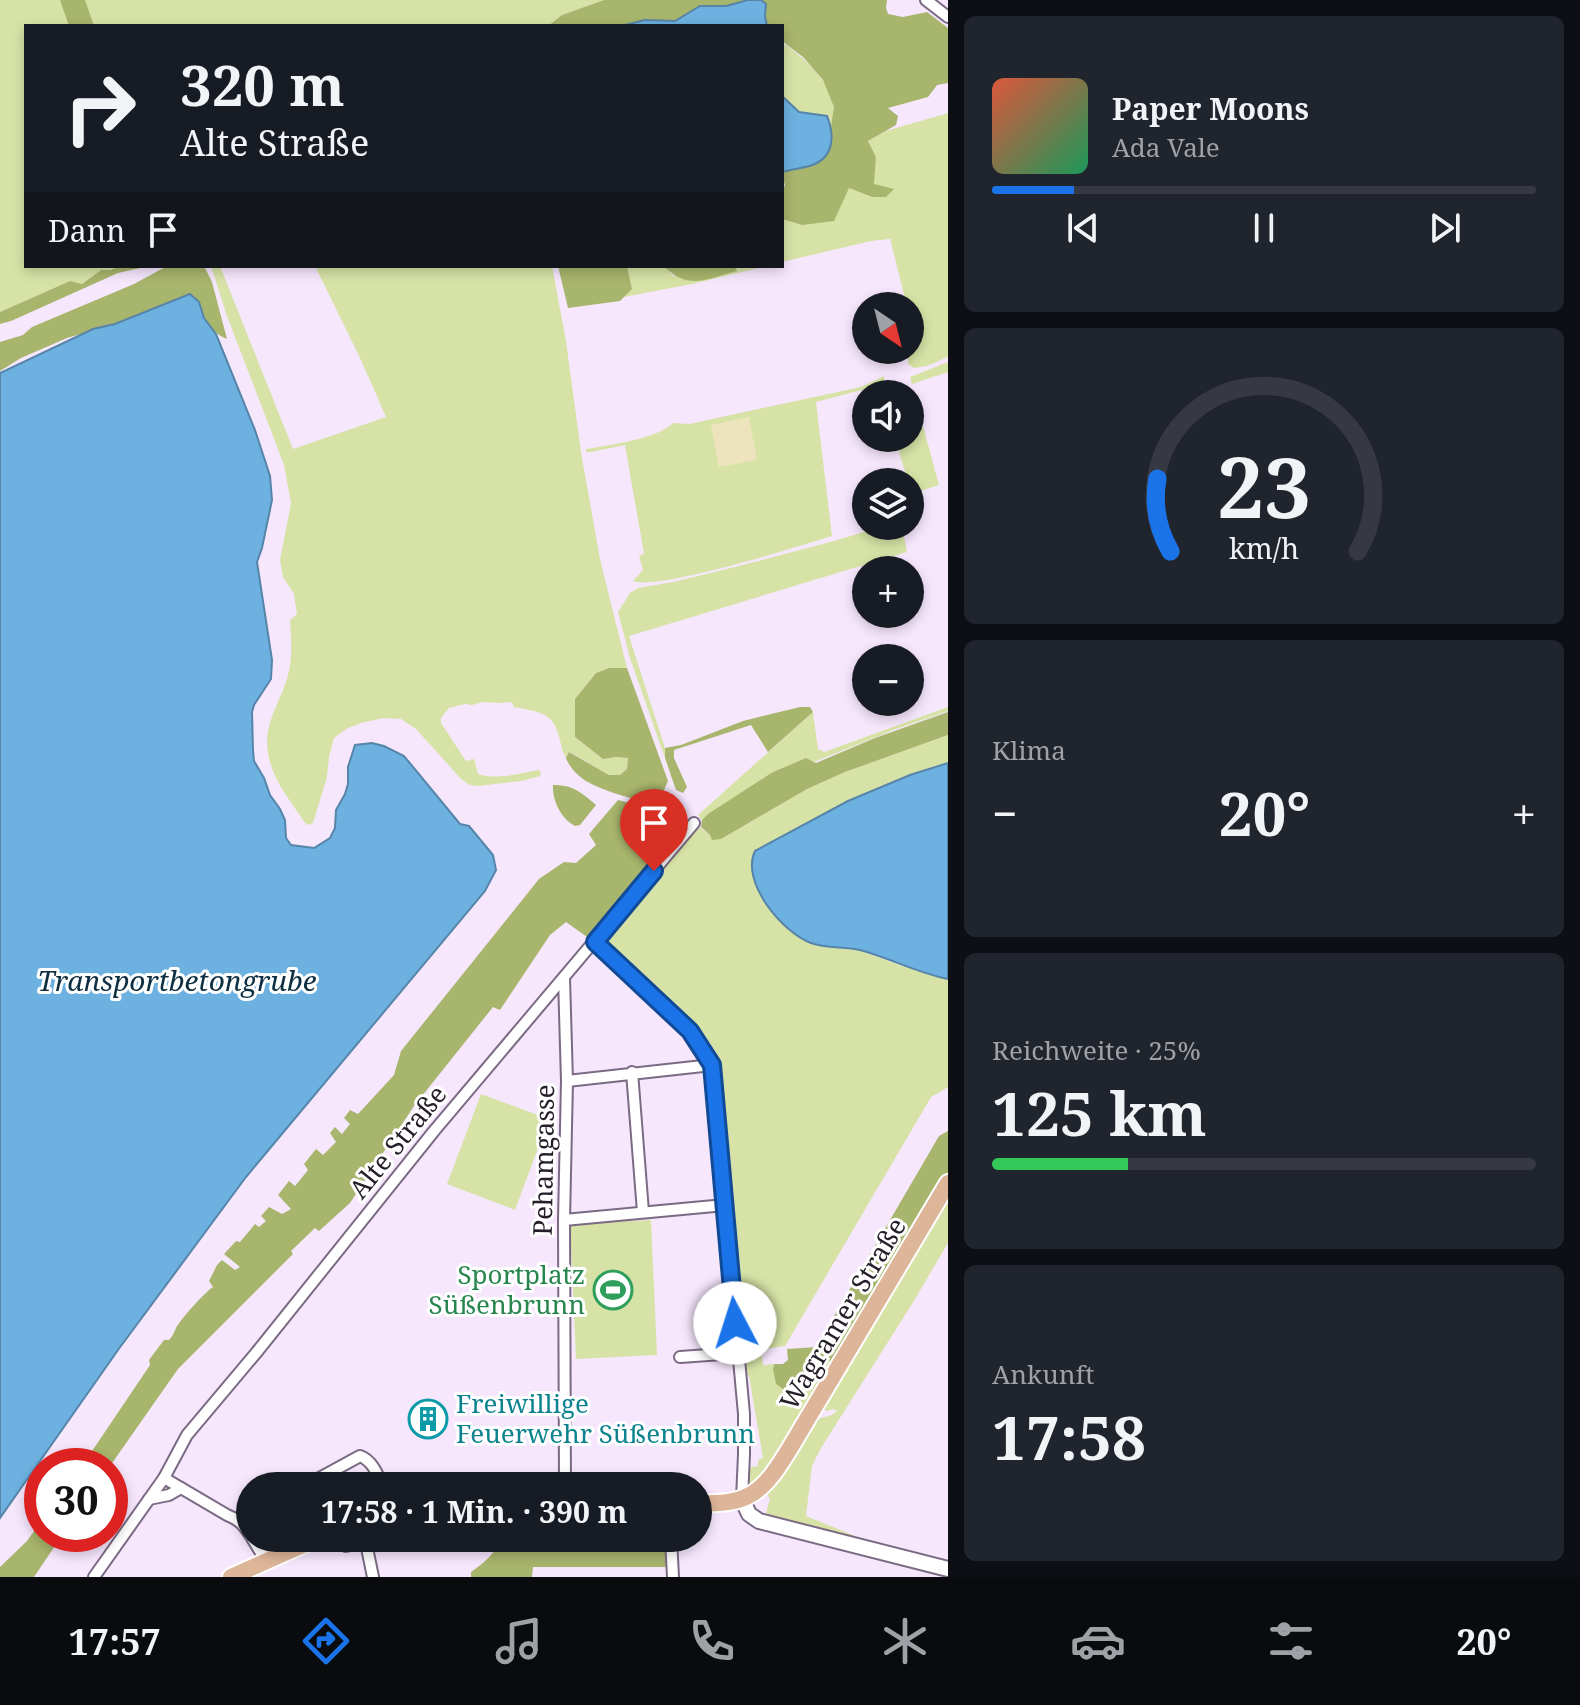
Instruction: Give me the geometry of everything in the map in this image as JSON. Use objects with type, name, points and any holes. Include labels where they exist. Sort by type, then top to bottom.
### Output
[{"type":"main road","name":"Wagramer Straße","points":[[742,1499],[763,1486],[779,1466],[948,1183]]},
{"type":"main road","points":[[712,1504],[742,1499]]},
{"type":"main road","points":[[231,1577],[286,1552]]},
{"type":"street","points":[[926,0],[948,17]]},
{"type":"street","name":"Alte Straße","points":[[94,1577],[164,1478],[187,1435],[434,1131],[694,823]]},
{"type":"street","points":[[595,942],[690,1031],[712,1065],[744,1414],[742,1499],[749,1514],[759,1521],[948,1569]]},
{"type":"street","name":"Pehamgasse","points":[[564,978],[567,1081],[565,1472]]},
{"type":"street","points":[[567,1081],[712,1065]]},
{"type":"street","points":[[632,1072],[643,1212]]},
{"type":"street","points":[[564,1220],[725,1205]]},
{"type":"street","points":[[680,1357],[737,1353]]},
{"type":"street","points":[[331,1472],[360,1456],[368,1459],[376,1472]]},
{"type":"street","points":[[164,1478],[236,1515]]},
{"type":"street","points":[[149,1499],[169,1495],[181,1488]]},
{"type":"street","points":[[261,1552],[266,1561]]},
{"type":"street","points":[[368,1552],[373,1577]]},
{"type":"street","points":[[672,1552],[673,1577]]},
{"type":"green space","points":[[0,0],[604,0],[562,15],[551,24],[24,24],[24,268],[116,268],[101,270],[82,284],[70,281],[0,312]]},
{"type":"green space","points":[[60,0],[85,0],[93,24],[68,24]]},
{"type":"green space","points":[[604,0],[748,0],[726,6],[700,6],[675,21],[551,24],[562,15]]},
{"type":"green space","points":[[761,0],[887,0],[888,14],[903,17],[927,12],[948,28],[948,83],[937,85],[928,97],[888,108],[898,116],[896,125],[868,141],[876,157],[874,184],[894,189],[886,197],[872,197],[849,188],[834,221],[802,225],[784,220],[784,171],[816,163],[832,140],[834,107],[823,80],[803,57],[784,43],[784,24],[767,24],[766,4]]},
{"type":"green space","points":[[785,44],[808,64],[827,88],[834,109],[831,127],[827,116],[799,112],[784,98]]},
{"type":"green space","points":[[948,113],[948,357],[927,366],[914,368],[908,364],[924,364],[924,292],[903,292],[890,239],[784,262],[784,220],[802,225],[849,188],[872,197],[876,157],[868,141],[886,131]]},
{"type":"green space","points":[[140,268],[118,273],[0,324],[0,312],[70,281],[82,284],[101,270]]},
{"type":"green space","points":[[163,268],[205,268],[212,282],[227,339],[213,330],[190,294],[115,324],[67,338],[0,371],[0,342],[23,335],[32,327],[134,284]]},
{"type":"green space","points":[[212,268],[221,268],[293,449],[386,417],[316,268],[552,268],[600,559],[627,668],[609,668],[596,673],[575,699],[575,737],[603,759],[628,758],[627,769],[620,775],[609,775],[570,752],[566,758],[555,726],[543,714],[514,707],[512,702],[465,704],[449,708],[441,723],[466,761],[474,759],[478,774],[515,775],[538,770],[540,776],[522,781],[470,785],[416,729],[401,719],[383,718],[348,728],[334,738],[327,777],[313,823],[305,823],[275,775],[267,746],[269,725],[290,668],[290,620],[297,614],[294,594],[283,577],[280,560],[291,503],[284,465]]},
{"type":"green space","points":[[558,268],[627,268],[632,289],[620,301],[568,308]]},
{"type":"green space","points":[[627,268],[665,268],[674,276],[759,268],[624,297],[632,288]]},
{"type":"green space","points":[[666,268],[736,268],[737,271],[698,281],[673,274]]},
{"type":"green space","points":[[948,362],[948,372],[924,380],[911,380],[910,377]]},
{"type":"green space","points":[[852,389],[852,392],[816,402],[832,536],[698,574],[670,580],[633,581],[643,570],[639,556],[644,554],[625,445],[591,452],[586,452],[586,449],[645,437],[673,423],[689,424]]},
{"type":"green space","points":[[924,430],[939,485],[924,490],[924,468],[904,468],[899,452],[924,452]]},
{"type":"green space","points":[[852,535],[852,540],[905,540],[907,552],[894,556],[852,556],[852,569],[629,636],[665,748],[665,758],[630,658],[618,612],[630,593],[638,588]]},
{"type":"green space","points":[[609,668],[627,668],[668,781],[658,804],[589,783],[575,772],[566,758],[569,752],[609,775],[620,775],[627,769],[628,758],[603,759],[575,737],[575,699],[596,673]]},
{"type":"green space","points":[[810,707],[813,712],[768,752],[751,725],[674,750],[674,758],[687,787],[683,793],[676,790],[665,758],[665,748],[743,721]]},
{"type":"green space","points":[[948,707],[948,711],[814,762],[806,758],[773,772],[702,820],[698,815],[813,712],[818,749],[824,752]]},
{"type":"green space","points":[[948,712],[948,735],[807,789],[721,839],[712,840],[701,827],[702,820],[708,814],[773,772],[806,758],[816,763]]},
{"type":"green space","points":[[948,735],[948,763],[848,801],[755,851],[826,947],[859,950],[948,979],[948,1087],[931,1097],[785,1346],[737,1353],[712,1065],[690,1031],[595,942],[694,823],[721,839],[807,789]]},
{"type":"green space","points":[[553,785],[576,790],[596,805],[580,825],[570,823],[562,814],[554,797]]},
{"type":"green space","points":[[618,800],[675,815],[682,820],[682,830],[590,939],[566,922],[550,935],[500,1010],[493,1007],[414,1106],[350,1203],[319,1231],[315,1228],[291,1251],[293,1254],[178,1369],[123,1448],[94,1448],[150,1365],[149,1360],[164,1340],[170,1339],[193,1306],[213,1287],[209,1281],[217,1265],[222,1260],[235,1270],[240,1267],[224,1254],[236,1241],[240,1242],[255,1224],[259,1227],[266,1221],[261,1216],[269,1207],[282,1214],[291,1209],[278,1195],[289,1181],[295,1186],[308,1170],[304,1164],[316,1149],[323,1155],[336,1142],[330,1133],[335,1127],[342,1134],[350,1124],[344,1118],[350,1110],[358,1114],[394,1075],[401,1051],[539,879],[564,862],[576,863],[596,845],[589,834]]},
{"type":"green space","points":[[481,1094],[549,1119],[515,1210],[447,1184]]},
{"type":"green space","points":[[948,1131],[948,1172],[837,1360],[813,1363],[791,1387],[783,1389],[776,1384],[774,1364],[783,1364],[788,1360],[787,1349],[816,1347],[939,1136]]},
{"type":"green space","points":[[948,1194],[948,1243],[821,1448],[812,1466],[806,1516],[860,1538],[948,1560],[948,1564],[768,1515],[770,1499],[766,1493],[814,1420],[837,1411],[822,1409]]},
{"type":"green space","name":"Sportplatz Süßenbrunn","points":[[651,1220],[657,1355],[576,1359],[570,1224]]},
{"type":"green space","points":[[762,1355],[763,1365],[774,1364],[773,1369],[808,1368],[813,1363],[837,1360],[772,1464],[749,1483],[746,1480],[747,1468],[758,1466],[758,1460],[763,1458],[749,1376],[743,1373],[743,1361]]},
{"type":"green space","points":[[24,1544],[24,1552],[51,1552],[34,1577],[0,1577],[0,1567]]},
{"type":"green space","points":[[493,1552],[665,1552],[666,1567],[533,1567],[532,1577],[471,1577],[471,1572]]},
{"type":"sand","points":[[749,417],[757,460],[719,467],[711,425]]},
{"type":"water","points":[[761,0],[766,4],[767,24],[629,24],[645,20],[675,21],[700,6],[726,6]]},
{"type":"water","points":[[784,98],[799,112],[827,116],[831,143],[822,160],[784,172]]},
{"type":"water","name":"Transportbetongrube","points":[[190,294],[199,302],[204,318],[216,334],[255,430],[270,476],[272,500],[257,562],[272,660],[271,679],[252,712],[253,750],[254,761],[285,820],[286,838],[291,845],[314,848],[330,838],[335,828],[336,810],[348,784],[348,767],[355,745],[372,743],[404,756],[460,824],[469,826],[493,855],[496,870],[485,891],[246,1177],[49,1448],[24,1448],[24,1484],[0,1518],[0,373],[93,329],[115,324]]},
{"type":"water","points":[[948,763],[948,979],[860,950],[811,943],[777,918],[753,877],[755,851],[848,801]]},
{"type":"place","name":"Sportplatz Süßenbrunn","points":[[613,1290]]},
{"type":"place","name":"Freiwillige Feuerwehr Süßenbrunn","points":[[428,1419]]},
{"type":"route","points":[[654,871],[595,942],[690,1031],[712,1065],[735,1323]]}]
